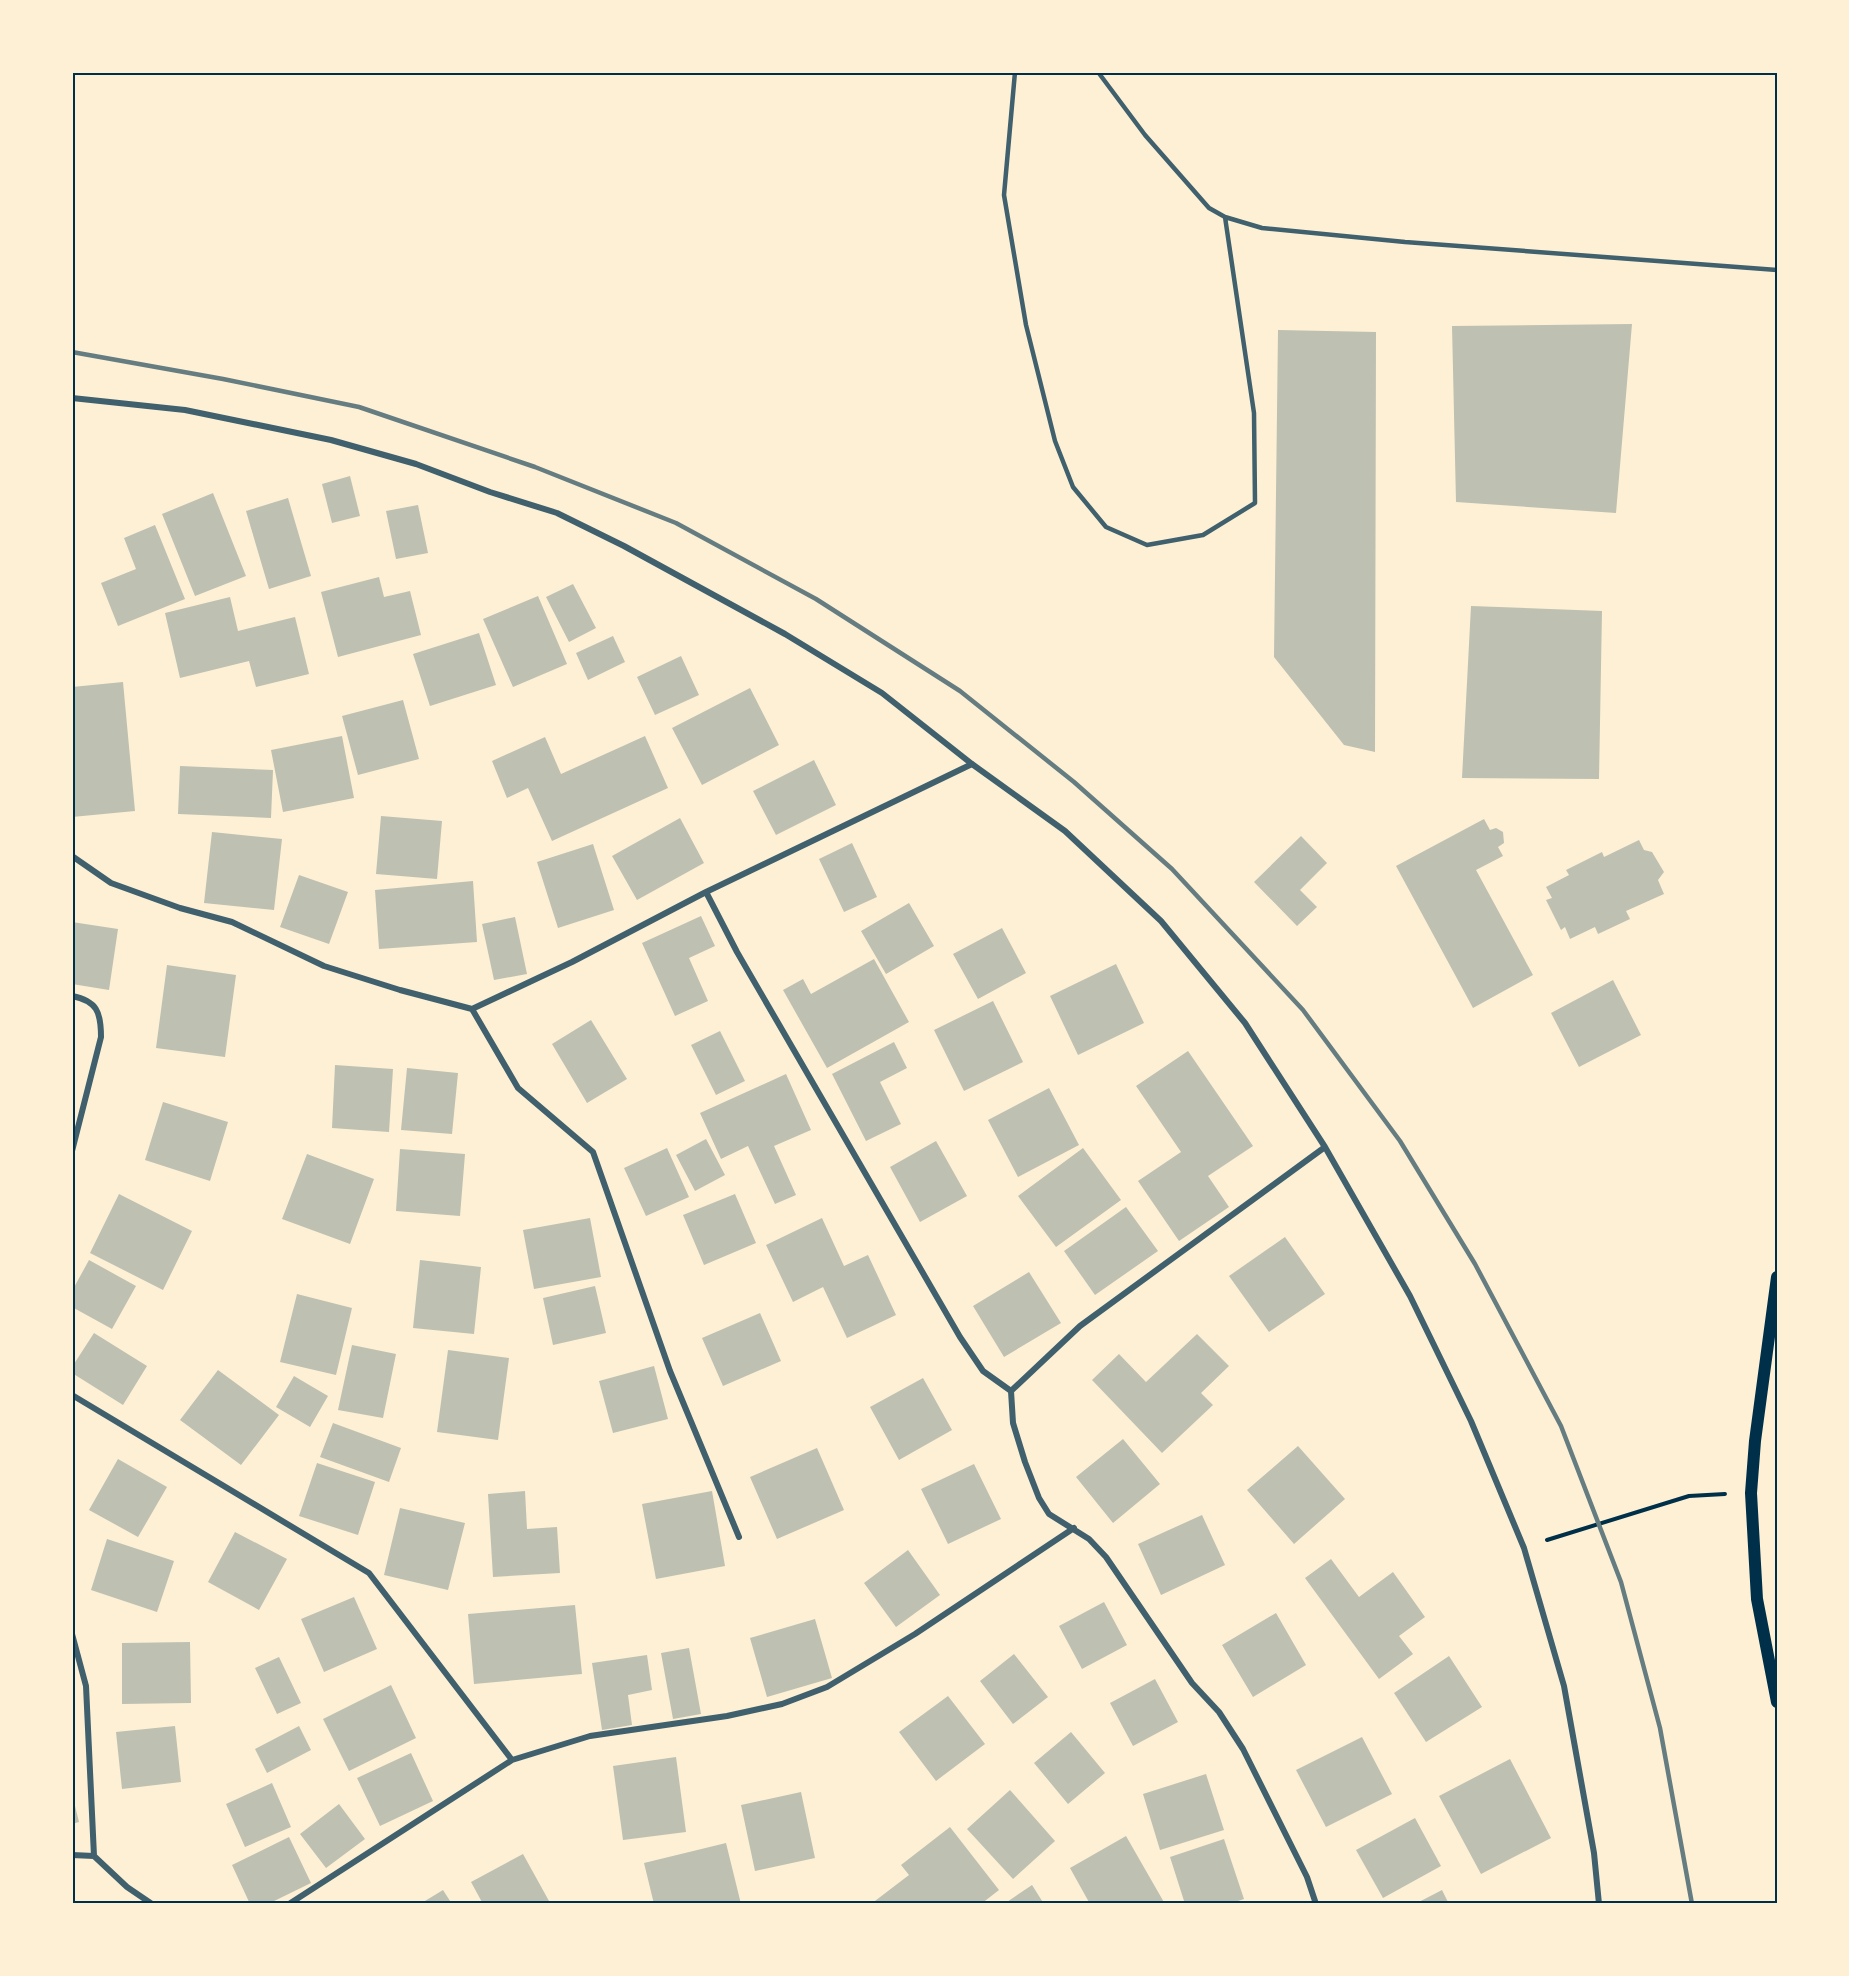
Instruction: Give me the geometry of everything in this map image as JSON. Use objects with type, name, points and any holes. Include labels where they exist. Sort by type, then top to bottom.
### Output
[{"type":"main road","points":[[1777,1277],[1755,1441],[1751,1493],[1757,1599],[1777,1702]]},
{"type":"street","points":[[72,398],[185,410],[331,440],[416,464],[490,492],[557,513],[624,546],[785,634],[882,693],[972,764],[1065,831],[1161,921],[1245,1023],[1325,1147],[1415,1307],[1471,1421],[1524,1548],[1564,1686],[1594,1853],[1599,1904]]},
{"type":"street","points":[[72,856],[111,883],[180,908],[232,922],[324,966],[400,990],[472,1009],[572,962],[706,892],[972,764]]},
{"type":"street","points":[[706,892],[743,962],[960,1337],[982,1371],[1011,1391]]},
{"type":"street","points":[[72,996],[88,1000],[96,1008],[101,1021],[101,1037],[72,1151]]},
{"type":"street","points":[[472,1009],[518,1088],[593,1152],[670,1371],[739,1537]]},
{"type":"street","points":[[1011,1391],[1080,1326],[1325,1147]]},
{"type":"street","points":[[1011,1391],[1013,1424],[1039,1498],[1049,1514],[1089,1539],[1106,1557],[1192,1683],[1220,1712],[1243,1749],[1306,1877],[1316,1904]]},
{"type":"street","points":[[72,1395],[369,1573],[512,1760]]},
{"type":"street","points":[[289,1904],[512,1760],[590,1736],[727,1716],[782,1704],[827,1686],[915,1634],[1074,1528]]},
{"type":"street","points":[[72,1634],[86,1686],[94,1856]]},
{"type":"street","points":[[72,1855],[94,1856],[127,1887],[152,1904]]},
{"type":"lane","points":[[1015,72],[1004,195],[1026,325],[1055,441],[1073,487],[1106,527],[1147,545],[1203,535],[1255,503],[1254,413],[1225,217]]},
{"type":"lane","points":[[1098,72],[1159,151],[1209,208],[1225,217],[1262,228],[1405,242],[1777,270]]},
{"type":"path","points":[[1545,1541],[1689,1496],[1751,1493]]},
{"type":"building","points":[[1632,324],[1616,513],[1456,502],[1452,326]]},
{"type":"building","points":[[1278,330],[1376,332],[1375,752],[1344,745],[1274,657]]},
{"type":"building","points":[[350,476],[360,516],[332,523],[322,484]]},
{"type":"building","points":[[213,493],[246,576],[195,596],[162,514]]},
{"type":"building","points":[[288,498],[311,576],[269,589],[246,511]]},
{"type":"building","points":[[418,505],[428,553],[396,559],[386,511]]},
{"type":"building","points":[[155,525],[185,599],[118,626],[101,583],[136,569],[124,538]]},
{"type":"building","points":[[379,577],[384,597],[410,591],[421,635],[338,657],[321,592]]},
{"type":"building","points":[[573,584],[596,628],[569,642],[546,597]]},
{"type":"building","points":[[538,596],[567,664],[513,687],[483,619]]},
{"type":"building","points":[[230,597],[238,631],[295,617],[309,674],[256,687],[249,661],[180,678],[165,613]]},
{"type":"building","points":[[1471,606],[1602,611],[1599,779],[1462,778]]},
{"type":"building","points":[[479,633],[496,685],[430,706],[413,654]]},
{"type":"building","points":[[613,636],[625,662],[588,680],[576,653]]},
{"type":"building","points":[[681,656],[699,695],[655,715],[637,677]]},
{"type":"building","points":[[123,682],[135,811],[72,817],[72,687]]},
{"type":"building","points":[[750,688],[779,745],[702,785],[672,728]]},
{"type":"building","points":[[403,700],[419,759],[358,775],[342,716]]},
{"type":"building","points":[[342,736],[354,798],[283,812],[271,750]]},
{"type":"building","points":[[645,736],[668,788],[552,841],[528,788],[507,798],[492,761],[545,737],[561,774]]},
{"type":"building","points":[[814,760],[836,805],[776,835],[753,791]]},
{"type":"building","points":[[180,766],[273,770],[271,818],[178,814]]},
{"type":"building","points":[[381,816],[442,821],[437,879],[376,874]]},
{"type":"building","points":[[680,818],[704,863],[637,900],[612,856]]},
{"type":"building","points":[[1484,819],[1490,830],[1496,828],[1503,832],[1504,843],[1498,847],[1503,856],[1476,870],[1533,975],[1473,1008],[1396,866]]},
{"type":"building","points":[[212,832],[282,839],[274,910],[204,903]]},
{"type":"building","points":[[1301,836],[1327,863],[1300,890],[1317,907],[1297,926],[1254,882]]},
{"type":"building","points":[[1639,840],[1644,850],[1652,852],[1664,872],[1658,880],[1664,894],[1626,911],[1630,919],[1598,934],[1595,927],[1570,939],[1565,927],[1561,930],[1546,900],[1552,898],[1546,887],[1569,875],[1566,870],[1602,852],[1604,857]]},
{"type":"building","points":[[852,843],[877,897],[844,912],[819,859]]},
{"type":"building","points":[[593,844],[614,910],[558,928],[537,862]]},
{"type":"building","points":[[299,875],[348,892],[329,944],[280,927]]},
{"type":"building","points":[[473,881],[477,942],[379,949],[375,890]]},
{"type":"building","points":[[909,903],[934,946],[886,974],[861,931]]},
{"type":"building","points":[[701,916],[715,946],[689,958],[708,1001],[675,1016],[642,943]]},
{"type":"building","points":[[515,917],[527,974],[494,980],[482,924]]},
{"type":"building","points":[[72,922],[118,929],[109,990],[72,984]]},
{"type":"building","points":[[1002,928],[1026,973],[978,999],[953,954]]},
{"type":"building","points":[[874,959],[909,1022],[827,1068],[783,990],[803,979],[811,994]]},
{"type":"building","points":[[1116,964],[1144,1023],[1078,1055],[1050,996]]},
{"type":"building","points":[[167,965],[236,975],[225,1057],[156,1048]]},
{"type":"building","points":[[1613,980],[1641,1035],[1579,1067],[1551,1013]]},
{"type":"building","points":[[993,1001],[1023,1062],[964,1091],[934,1030]]},
{"type":"building","points":[[591,1020],[627,1079],[587,1103],[552,1044]]},
{"type":"building","points":[[720,1031],[745,1081],[716,1095],[691,1045]]},
{"type":"building","points":[[894,1042],[907,1068],[880,1082],[901,1124],[866,1141],[832,1074]]},
{"type":"building","points":[[1188,1051],[1253,1146],[1208,1176],[1229,1207],[1179,1241],[1138,1181],[1181,1152],[1136,1086]]},
{"type":"building","points":[[335,1065],[393,1069],[389,1132],[332,1128]]},
{"type":"building","points":[[407,1068],[458,1073],[452,1134],[401,1130]]},
{"type":"building","points":[[786,1074],[811,1130],[774,1146],[796,1195],[775,1204],[748,1146],[721,1159],[700,1113]]},
{"type":"building","points":[[1049,1088],[1079,1145],[1018,1177],[988,1120]]},
{"type":"building","points":[[163,1102],[228,1122],[210,1181],[145,1160]]},
{"type":"building","points":[[706,1139],[725,1175],[695,1191],[676,1155]]},
{"type":"building","points":[[936,1141],[967,1196],[920,1222],[890,1167]]},
{"type":"building","points":[[667,1148],[689,1197],[646,1216],[624,1168]]},
{"type":"building","points":[[1083,1148],[1121,1200],[1056,1247],[1018,1196]]},
{"type":"building","points":[[400,1149],[465,1154],[460,1216],[396,1211]]},
{"type":"building","points":[[307,1154],[374,1179],[350,1244],[282,1219]]},
{"type":"building","points":[[119,1194],[192,1231],[163,1290],[90,1253]]},
{"type":"building","points":[[735,1194],[756,1243],[704,1265],[683,1215]]},
{"type":"building","points":[[1126,1207],[1158,1251],[1095,1295],[1064,1251]]},
{"type":"building","points":[[590,1218],[601,1277],[534,1289],[523,1230]]},
{"type":"building","points":[[822,1218],[844,1266],[868,1255],[896,1315],[847,1338],[823,1287],[793,1302],[766,1245]]},
{"type":"building","points":[[1285,1237],[1325,1294],[1269,1332],[1229,1276]]},
{"type":"building","points":[[89,1260],[136,1286],[112,1329],[72,1307],[72,1291]]},
{"type":"building","points":[[420,1260],[481,1267],[474,1334],[413,1328]]},
{"type":"building","points":[[1029,1272],[1061,1323],[1004,1357],[973,1306]]},
{"type":"building","points":[[595,1286],[606,1333],[553,1345],[543,1298]]},
{"type":"building","points":[[297,1294],[352,1308],[336,1375],[280,1362]]},
{"type":"building","points":[[760,1313],[781,1361],[723,1386],[702,1338]]},
{"type":"building","points":[[94,1333],[147,1366],[123,1405],[72,1373],[72,1367]]},
{"type":"building","points":[[1197,1334],[1229,1366],[1201,1393],[1213,1405],[1162,1453],[1092,1380],[1119,1354],[1146,1382]]},
{"type":"building","points":[[352,1345],[396,1354],[383,1418],[338,1410]]},
{"type":"building","points":[[448,1350],[509,1358],[498,1440],[437,1432]]},
{"type":"building","points":[[654,1366],[668,1419],[613,1433],[599,1381]]},
{"type":"building","points":[[218,1370],[279,1415],[241,1465],[180,1420]]},
{"type":"building","points":[[294,1376],[328,1396],[310,1427],[276,1407]]},
{"type":"building","points":[[923,1378],[952,1430],[899,1460],[870,1407]]},
{"type":"building","points":[[333,1423],[401,1448],[389,1482],[320,1457]]},
{"type":"building","points":[[1123,1439],[1160,1484],[1113,1523],[1076,1477]]},
{"type":"building","points":[[1298,1446],[1345,1499],[1294,1544],[1247,1490]]},
{"type":"building","points":[[817,1448],[844,1510],[777,1539],[750,1477]]},
{"type":"building","points":[[118,1459],[167,1487],[138,1537],[89,1510]]},
{"type":"building","points":[[317,1463],[375,1482],[358,1535],[299,1516]]},
{"type":"building","points":[[974,1464],[1001,1519],[948,1544],[921,1489]]},
{"type":"building","points":[[525,1491],[527,1529],[557,1527],[560,1573],[493,1577],[488,1494]]},
{"type":"building","points":[[712,1491],[725,1566],[656,1579],[642,1504]]},
{"type":"building","points":[[400,1508],[465,1523],[448,1590],[384,1575]]},
{"type":"building","points":[[1202,1515],[1225,1565],[1161,1595],[1138,1544]]},
{"type":"building","points":[[235,1532],[287,1559],[259,1610],[208,1582]]},
{"type":"building","points":[[107,1539],[174,1561],[157,1612],[91,1590]]},
{"type":"building","points":[[908,1550],[940,1595],[896,1627],[864,1583]]},
{"type":"building","points":[[1331,1559],[1359,1597],[1393,1572],[1425,1617],[1399,1636],[1413,1654],[1379,1679],[1305,1578]]},
{"type":"building","points":[[354,1597],[377,1649],[324,1672],[301,1619]]},
{"type":"building","points":[[1104,1602],[1127,1645],[1082,1669],[1059,1626]]},
{"type":"building","points":[[575,1605],[582,1674],[474,1684],[468,1614]]},
{"type":"building","points":[[1276,1613],[1306,1665],[1253,1697],[1222,1645]]},
{"type":"building","points":[[815,1619],[832,1678],[767,1697],[750,1638]]},
{"type":"building","points":[[190,1642],[191,1703],[122,1704],[122,1643]]},
{"type":"building","points":[[689,1648],[701,1714],[673,1719],[661,1653]]},
{"type":"building","points":[[1014,1654],[1048,1697],[1013,1724],[980,1681]]},
{"type":"building","points":[[647,1655],[652,1690],[628,1695],[632,1725],[602,1730],[592,1663]]},
{"type":"building","points":[[1449,1656],[1482,1707],[1426,1742],[1394,1693]]},
{"type":"building","points":[[279,1657],[301,1703],[277,1714],[255,1668]]},
{"type":"building","points":[[1155,1679],[1178,1722],[1133,1746],[1110,1703]]},
{"type":"building","points":[[391,1685],[416,1738],[349,1771],[323,1719]]},
{"type":"building","points":[[948,1696],[985,1744],[936,1781],[899,1732]]},
{"type":"building","points":[[175,1726],[181,1782],[122,1789],[116,1732]]},
{"type":"building","points":[[299,1726],[311,1750],[267,1773],[255,1749]]},
{"type":"building","points":[[1071,1732],[1105,1773],[1068,1804],[1034,1763]]},
{"type":"building","points":[[1362,1737],[1392,1794],[1326,1827],[1296,1770]]},
{"type":"building","points":[[411,1753],[433,1801],[380,1826],[357,1778]]},
{"type":"building","points":[[676,1757],[686,1832],[623,1840],[613,1766]]},
{"type":"building","points":[[1510,1759],[1551,1838],[1481,1874],[1439,1796]]},
{"type":"building","points":[[1206,1774],[1224,1830],[1160,1850],[1143,1794]]},
{"type":"building","points":[[272,1783],[291,1827],[245,1847],[226,1804]]},
{"type":"building","points":[[1010,1790],[1055,1841],[1013,1879],[967,1829]]},
{"type":"building","points":[[801,1792],[815,1858],[755,1871],[741,1805]]},
{"type":"building","points":[[72,1794],[79,1822],[72,1824]]},
{"type":"building","points":[[339,1804],[365,1839],[326,1868],[300,1834]]},
{"type":"building","points":[[1415,1818],[1441,1866],[1383,1898],[1356,1850]]},
{"type":"building","points":[[950,1827],[999,1890],[981,1904],[871,1904],[909,1875],[901,1865]]},
{"type":"building","points":[[1126,1836],[1165,1904],[1090,1904],[1070,1868]]},
{"type":"building","points":[[289,1837],[311,1883],[268,1904],[250,1904],[232,1865]]},
{"type":"building","points":[[1224,1839],[1244,1899],[1229,1904],[1185,1904],[1170,1857]]},
{"type":"building","points":[[726,1843],[741,1904],[654,1904],[644,1863]]},
{"type":"building","points":[[523,1854],[549,1901],[543,1904],[483,1904],[471,1882]]},
{"type":"building","points":[[1032,1885],[1044,1904],[1004,1904]]},
{"type":"building","points":[[443,1890],[452,1904],[420,1904]]},
{"type":"building","points":[[1442,1890],[1449,1904],[1415,1904]]},
{"type":"railway","points":[[72,352],[223,379],[359,407],[535,467],[676,523],[816,599],[960,691],[1074,782],[1172,869],[1303,1010],[1400,1141],[1475,1264],[1561,1426],[1621,1582],[1660,1728],[1692,1904]]}]
